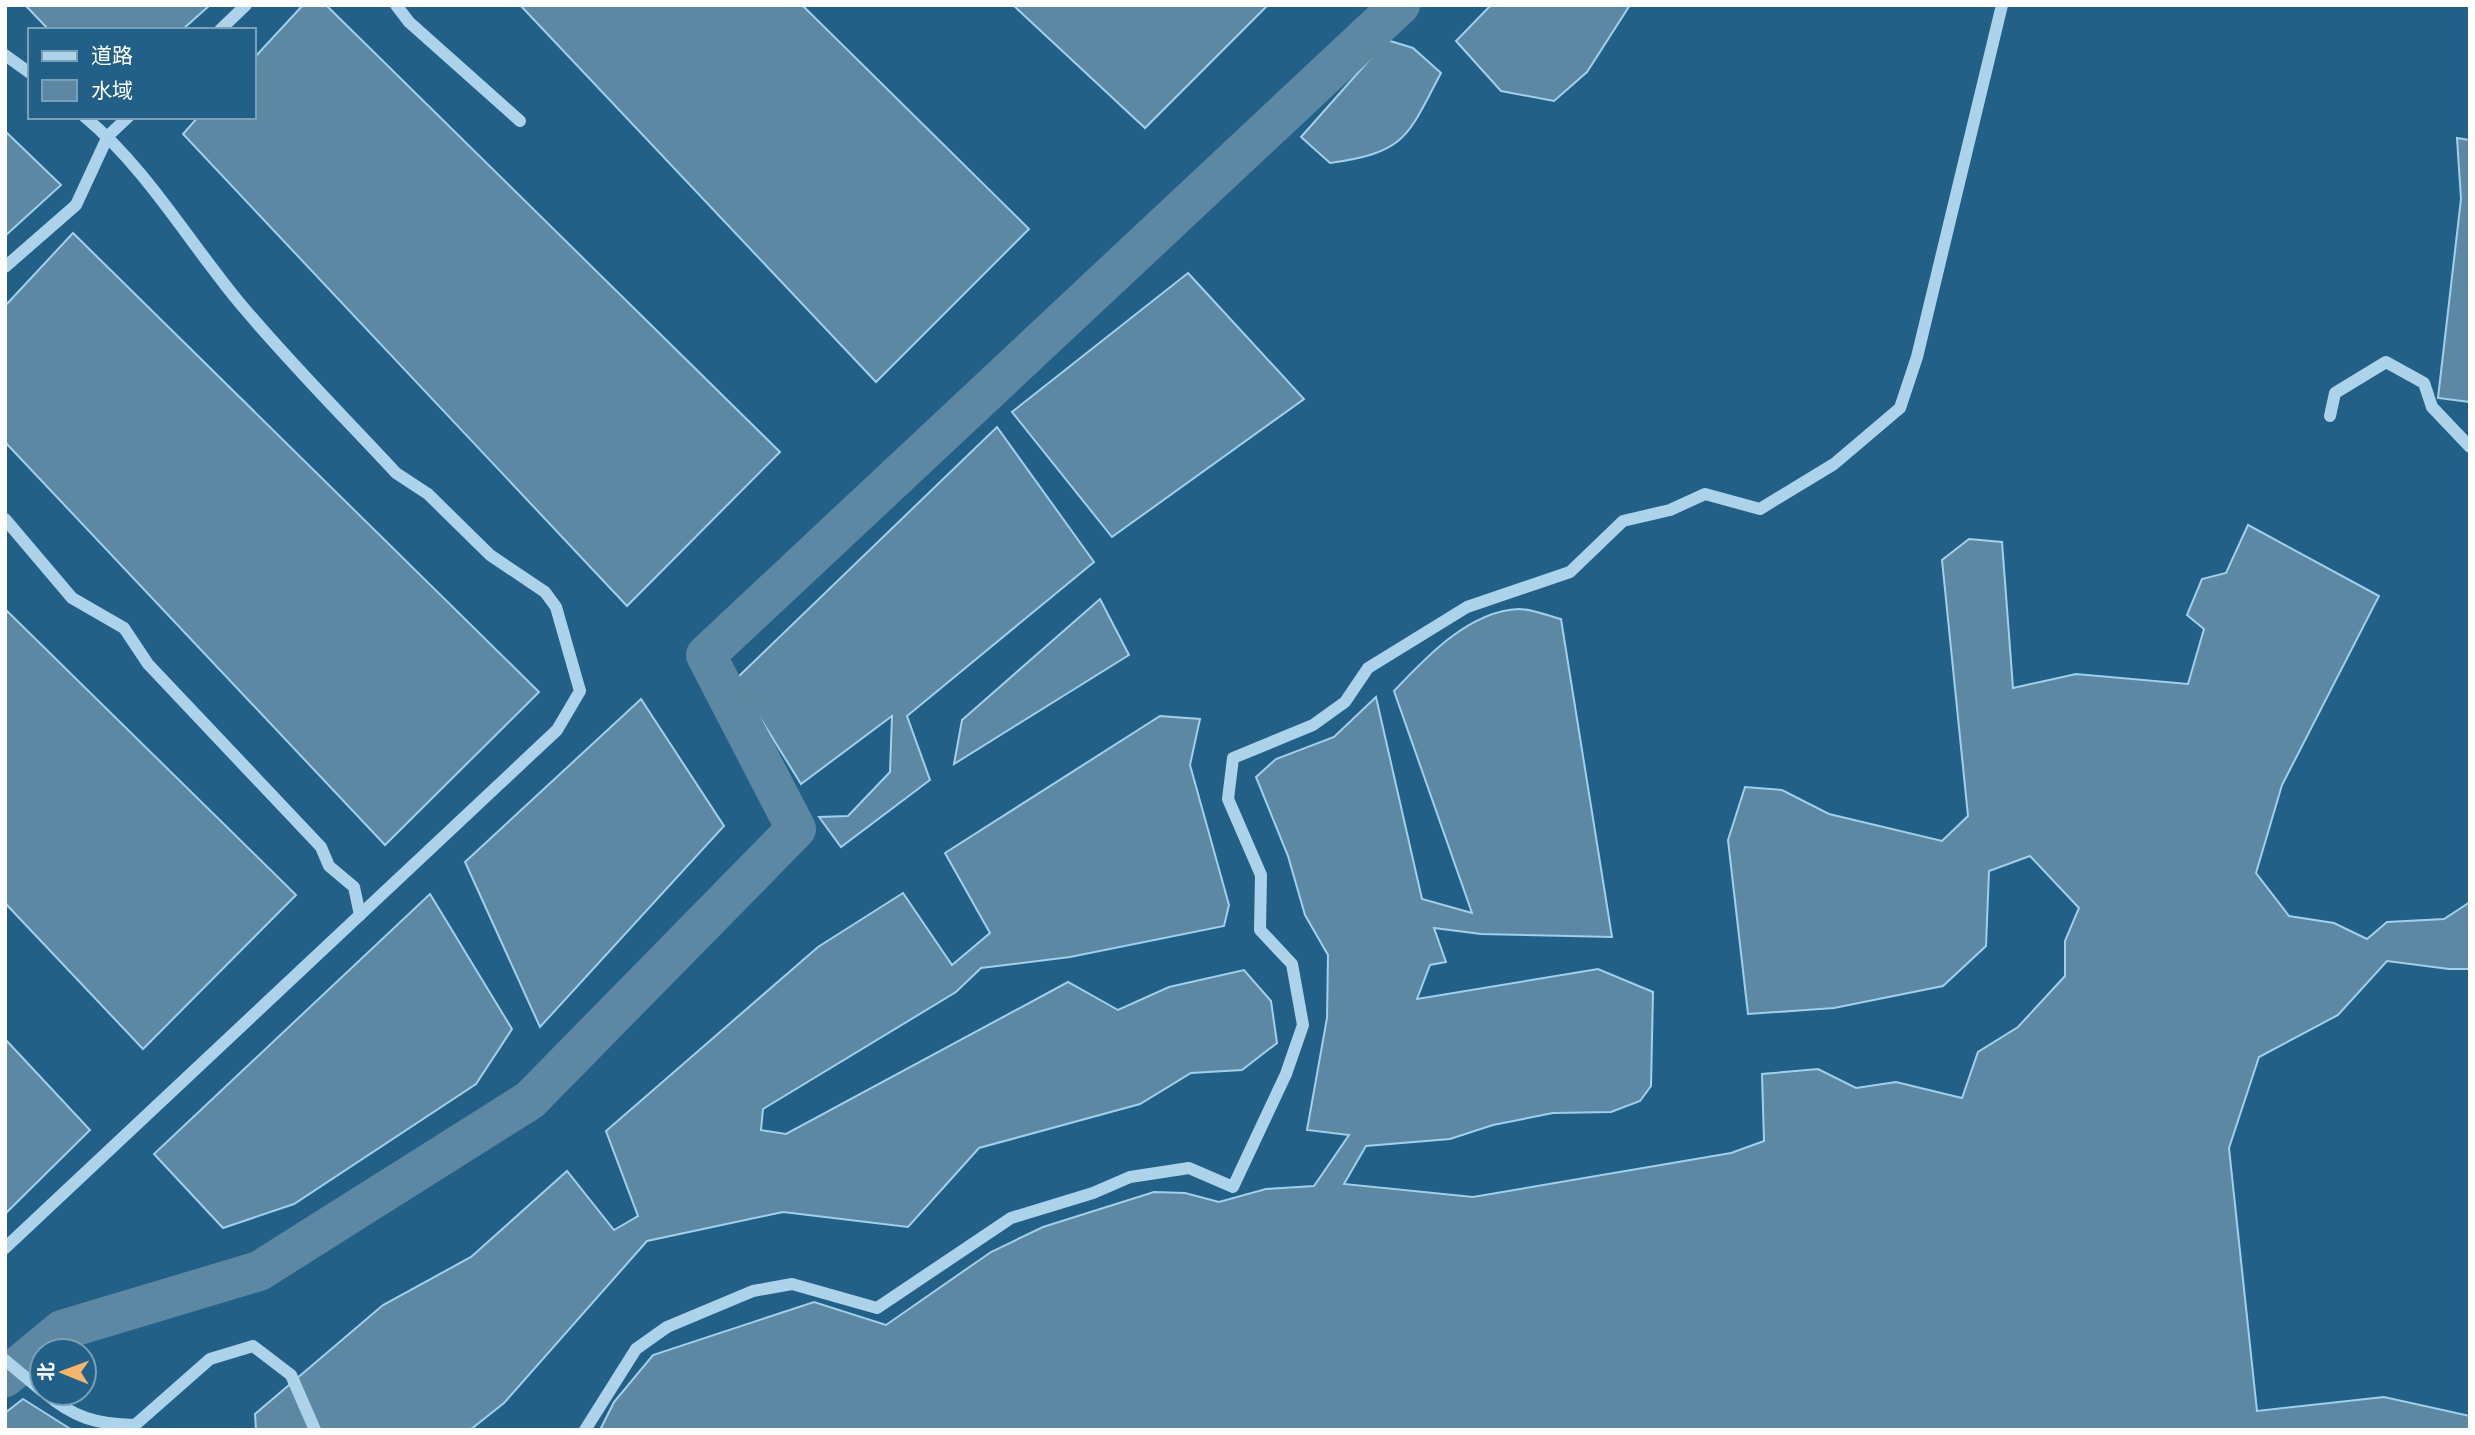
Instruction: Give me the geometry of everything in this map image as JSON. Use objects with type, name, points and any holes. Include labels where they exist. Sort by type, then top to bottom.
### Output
[{"type":"street","points":[[222,28],[246,5]]},
{"type":"street","points":[[396,5],[409,22],[520,121]]},
{"type":"street","points":[[585,1430],[636,1349],[667,1327],[753,1291],[792,1284],[877,1308],[1011,1218],[1093,1193],[1130,1177],[1189,1168],[1233,1187],[1286,1074],[1303,1025],[1292,964],[1260,930],[1261,875],[1228,799],[1233,758],[1313,724],[1345,702],[1368,668],[1467,607],[1570,572],[1623,522],[1670,510],[1705,494],[1759,509],[1834,464],[1900,408],[1917,357],[2002,5]]},
{"type":"street","points":[[5,55],[28,72]]},
{"type":"street","points":[[5,1248],[557,730],[580,691],[556,607],[545,592],[490,555],[428,494],[396,473],[238,301],[166,205],[108,136],[87,119]]},
{"type":"street","points":[[5,267],[76,205],[108,136],[126,119]]},
{"type":"street","points":[[2330,416],[2335,393],[2386,362],[2424,383],[2432,407],[2470,447]]},
{"type":"street","points":[[5,519],[72,598],[124,628],[148,664],[321,847],[329,866],[354,887],[360,915]]},
{"type":"street","points":[[61,1407],[68,1413],[108,1424],[135,1425],[210,1359],[253,1346],[292,1375],[315,1430]]},
{"type":"street","points":[[6,1360],[28,1379]]},
{"type":"water","points":[[25,5],[210,5],[184,28],[47,28]]},
{"type":"water","points":[[303,5],[326,5],[780,452],[627,606],[183,134],[196,119],[256,119],[256,56]]},
{"type":"water","points":[[520,5],[802,5],[1029,229],[876,382]]},
{"type":"water","points":[[1013,5],[1268,5],[1145,128]]},
{"type":"water","points":[[1491,5],[1630,5],[1587,72],[1554,101],[1501,91],[1456,41]]},
{"type":"water","points":[[1387,40],[1413,48],[1441,73],[1420,113],[1402,138],[1375,153],[1330,163],[1301,137]]},
{"type":"water","points":[[5,131],[61,185],[5,236]]},
{"type":"water","points":[[2457,138],[2470,140],[2470,402],[2438,398],[2461,199]]},
{"type":"water","points":[[73,233],[539,692],[385,845],[5,442],[5,306]]},
{"type":"water","points":[[1188,273],[1304,399],[1112,537],[1012,412]]},
{"type":"water","points":[[997,427],[1094,562],[907,716],[930,780],[841,847],[819,817],[848,816],[890,772],[892,716],[801,784],[736,679]]},
{"type":"water","points":[[2248,525],[2379,596],[2282,785],[2256,873],[2289,916],[2334,923],[2367,939],[2387,922],[2444,919],[2470,902],[2470,969],[2387,961],[2338,1015],[2259,1057],[2229,1148],[2257,1411],[2384,1397],[2470,1416],[2470,1430],[600,1430],[614,1402],[653,1355],[814,1302],[886,1325],[991,1252],[1043,1227],[1154,1192],[1185,1193],[1219,1202],[1266,1189],[1314,1186],[1349,1135],[1307,1130],[1327,1018],[1328,955],[1305,915],[1288,856],[1256,777],[1276,759],[1334,737],[1376,697],[1422,899],[1472,913],[1394,691],[1450,638],[1483,618],[1501,612],[1524,609],[1561,619],[1612,937],[1481,934],[1434,928],[1446,962],[1430,965],[1417,999],[1598,969],[1653,992],[1651,1086],[1640,1101],[1611,1112],[1553,1113],[1493,1125],[1450,1139],[1366,1146],[1344,1184],[1473,1197],[1731,1153],[1764,1141],[1762,1074],[1818,1069],[1856,1088],[1896,1082],[1962,1098],[1978,1052],[2018,1027],[2065,976],[2065,941],[2079,908],[2030,856],[1989,871],[1986,946],[1943,986],[1834,1008],[1748,1014],[1728,840],[1745,787],[1782,790],[1829,814],[1942,841],[1968,816],[1942,560],[1969,539],[2002,542],[2013,688],[2076,674],[2188,684],[2204,629],[2187,615],[2202,579],[2226,573]]},
{"type":"water","points":[[1100,599],[1129,655],[954,764],[962,720]]},
{"type":"water","points":[[5,609],[296,895],[143,1049],[5,903]]},
{"type":"water","points":[[641,699],[724,826],[540,1027],[465,862]]},
{"type":"water","points":[[1160,716],[1200,719],[1190,765],[1229,905],[1224,926],[1070,957],[981,968],[956,992],[763,1109],[761,1130],[786,1134],[1068,982],[1118,1010],[1169,987],[1244,970],[1271,1001],[1277,1043],[1242,1070],[1191,1073],[1140,1104],[979,1148],[908,1227],[783,1212],[647,1241],[504,1403],[470,1430],[256,1430],[255,1414],[383,1305],[471,1257],[567,1171],[614,1230],[638,1216],[606,1131],[818,947],[903,893],[952,965],[990,933],[945,853]]},
{"type":"water","points":[[430,894],[512,1029],[476,1084],[294,1204],[223,1228],[154,1154]]},
{"type":"water","points":[[5,1039],[90,1130],[5,1214]]},
{"type":"water","points":[[23,1399],[28,1402],[28,1407],[36,1407],[72,1430],[5,1430],[5,1413]]},
{"type":"waterway","points":[[5,1377],[62,1330],[259,1271],[530,1100],[796,829],[706,655],[1400,5]]}]
